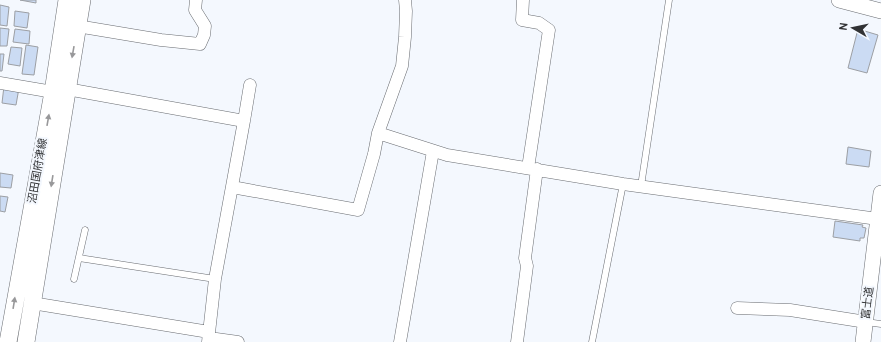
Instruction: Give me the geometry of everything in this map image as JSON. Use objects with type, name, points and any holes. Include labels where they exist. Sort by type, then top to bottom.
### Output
[{"type":"main road","name":"沼田国府津線","points":[[26,342],[60,91],[67,0]]},
{"type":"main road","name":"沼田国府津線","points":[[8,342],[60,91],[77,26],[82,0]]},
{"type":"street","points":[[77,26],[161,40],[200,44],[204,35],[205,26],[195,10],[196,0]]},
{"type":"street","points":[[232,187],[358,210],[374,154],[378,133],[402,66],[405,37],[405,0]]},
{"type":"street","points":[[517,342],[527,266],[525,258],[532,168],[549,30],[539,23],[522,20],[523,0]]},
{"type":"street","points":[[839,0],[881,11]]},
{"type":"street","points":[[0,83],[60,91],[244,121]]},
{"type":"street","points":[[209,337],[215,278],[250,85]]},
{"type":"street","points":[[378,133],[447,155],[641,186],[878,227]]},
{"type":"street","points":[[400,342],[433,151]]},
{"type":"street","name":"富士道","points":[[863,342],[881,193]]},
{"type":"street","points":[[32,303],[238,342]]},
{"type":"street","points":[[737,308],[790,310],[866,322]]},
{"type":"lane","points":[[641,186],[669,0]]},
{"type":"lane","points":[[592,342],[623,184]]},
{"type":"lane","points":[[74,279],[85,230]]},
{"type":"lane","points":[[79,258],[215,278]]},
{"type":"lane","points":[[866,322],[881,324]]},
{"type":"building","points":[[20,0],[36,0],[36,3]]},
{"type":"building","points":[[0,5],[9,7],[7,26],[0,25]]},
{"type":"building","points":[[15,11],[29,13],[27,28],[14,26]]},
{"type":"building","points":[[0,28],[9,29],[7,46],[0,46]]},
{"type":"building","points":[[15,29],[30,31],[29,44],[13,42]]},
{"type":"building","points":[[858,29],[878,35],[867,73],[848,68]]},
{"type":"building","points":[[26,45],[38,47],[34,75],[22,74]]},
{"type":"building","points":[[11,47],[22,48],[20,66],[8,64]]},
{"type":"building","points":[[0,54],[4,54],[2,71],[0,71]]},
{"type":"building","points":[[4,86],[19,88],[16,105],[2,103]]},
{"type":"building","points":[[848,147],[871,151],[869,167],[846,164]]},
{"type":"building","points":[[0,173],[13,175],[11,188],[0,187]]},
{"type":"building","points":[[0,196],[8,197],[5,212],[0,211]]},
{"type":"building","points":[[835,221],[863,225],[862,227],[866,228],[864,238],[860,238],[860,241],[833,237]]}]
